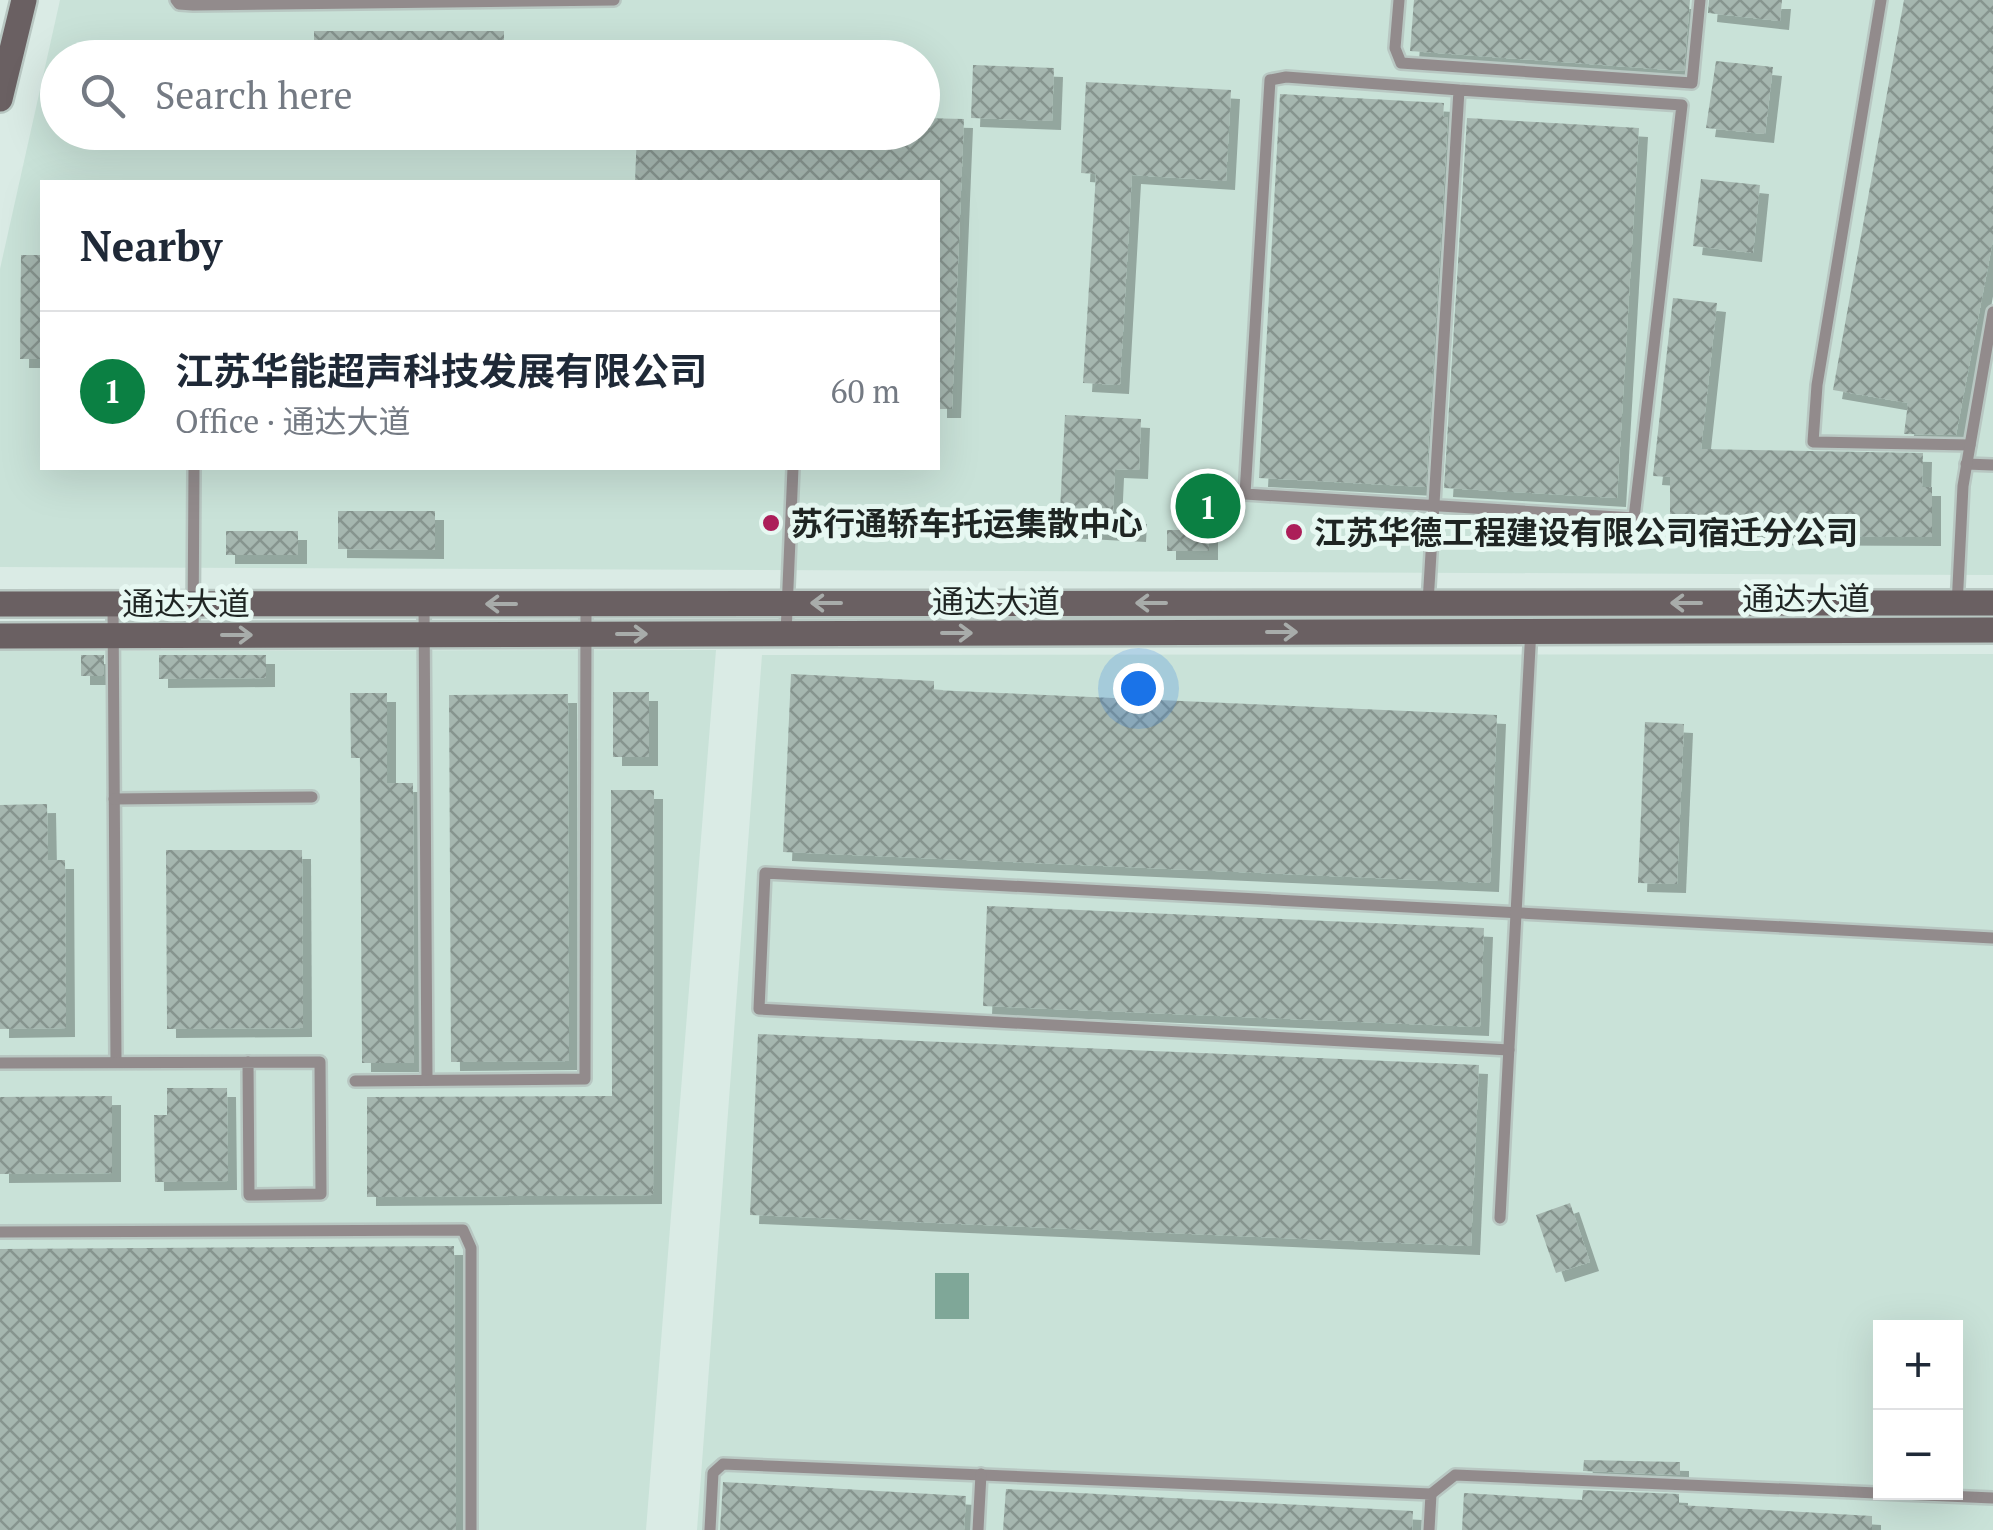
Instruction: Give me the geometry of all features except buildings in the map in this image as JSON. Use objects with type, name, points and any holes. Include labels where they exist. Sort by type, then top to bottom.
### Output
[{"type":"main road","points":[[0,99],[24,0]]},
{"type":"main road","name":"通达大道","points":[[0,604],[1993,602]]},
{"type":"main road","name":"通达大道","points":[[0,636],[1993,630]]},
{"type":"lane","points":[[176,0],[179,4],[194,5],[614,0]]},
{"type":"lane","points":[[1398,0],[1395,48],[1401,64],[1692,83],[1700,0]]},
{"type":"lane","points":[[1881,0],[1816,386],[1813,442],[1970,445]]},
{"type":"lane","points":[[1286,77],[1460,90],[1682,104],[1634,518],[1246,494],[1270,80],[1286,77]]},
{"type":"lane","points":[[1428,603],[1460,90]]},
{"type":"lane","points":[[1956,630],[1966,464],[1993,312]]},
{"type":"lane","points":[[1966,464],[1993,464]]},
{"type":"lane","points":[[193,635],[194,470]]},
{"type":"lane","points":[[786,634],[793,470]]},
{"type":"lane","points":[[1500,1218],[1532,603]]},
{"type":"lane","points":[[113,604],[116,1062]]},
{"type":"lane","points":[[424,604],[427,1080]]},
{"type":"lane","points":[[354,1081],[585,1079],[586,604]]},
{"type":"lane","points":[[114,799],[312,797]]},
{"type":"lane","points":[[1508,1050],[758,1009],[764,873],[1993,938]]},
{"type":"lane","points":[[0,1063],[116,1062],[248,1062],[320,1062],[321,1194],[249,1194],[248,1062]]},
{"type":"lane","points":[[0,1232],[463,1230],[471,1248],[471,1530]]},
{"type":"lane","points":[[710,1530],[714,1473],[723,1464],[1432,1494],[1455,1475],[1993,1498]]},
{"type":"lane","points":[[978,1530],[981,1474]]},
{"type":"lane","points":[[1430,1530],[1432,1494]]},
{"type":"shaded area","points":[[60,0],[1993,0],[1993,575],[0,567],[0,269],[40,90],[40,150],[940,150],[940,40],[51,40]]},
{"type":"shaded area","points":[[716,650],[646,1530],[0,1530],[0,651]]},
{"type":"shaded area","points":[[1993,654],[1993,1530],[697,1530],[762,655]]},
{"type":"shaded area","points":[[935,1273],[969,1273],[969,1319],[935,1319]]},
{"type":"place","name":"江苏华能超声科技发展有限公司","points":[[1208,506]]},
{"type":"place","name":"苏行通轿车托运集散中心","points":[[771,523]]},
{"type":"place","name":"江苏华德工程建设有限公司宿迁分公司","points":[[1294,532]]}]
